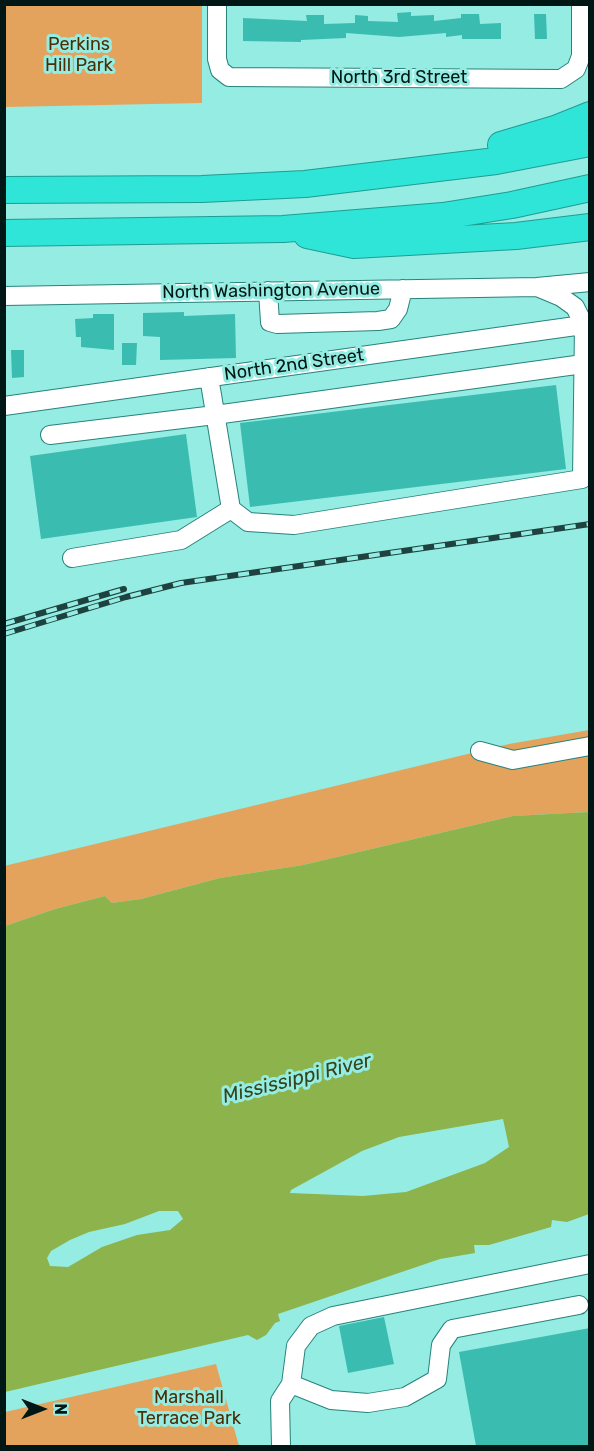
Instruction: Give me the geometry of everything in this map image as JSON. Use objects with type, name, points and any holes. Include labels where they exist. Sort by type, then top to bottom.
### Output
[{"type":"highway","points":[[228,188],[477,150],[523,139],[590,115]]},
{"type":"highway","points":[[4,190],[228,188],[305,184],[496,160],[590,143]]},
{"type":"highway","points":[[4,233],[283,230],[451,215],[512,205],[590,188]]},
{"type":"highway","points":[[283,230],[354,245],[516,236],[590,227]]},
{"type":"street","name":"North 3rd Street","points":[[217,4],[217,59],[220,70],[229,77],[561,79],[576,69],[581,56],[581,4]]},
{"type":"street","name":"North Washington Avenue","points":[[4,296],[537,287],[590,282]]},
{"type":"street","name":"North Washington Avenue","points":[[537,287],[561,297],[575,307],[587,324]]},
{"type":"street","points":[[268,291],[270,322],[277,324],[391,319],[398,309],[403,289]]},
{"type":"street","points":[[209,377],[231,509],[248,522],[294,525],[582,479],[583,364],[587,324]]},
{"type":"street","name":"North 2nd Street","points":[[4,406],[587,324]]},
{"type":"street","points":[[50,435],[215,415],[583,364]]},
{"type":"street","points":[[72,558],[181,540],[231,509]]},
{"type":"street","points":[[480,751],[513,760],[590,746]]},
{"type":"street","points":[[281,1446],[280,1401],[291,1384],[296,1346],[311,1326],[333,1316],[590,1264]]},
{"type":"street","points":[[291,1384],[331,1400],[368,1403],[405,1397],[436,1379],[441,1346],[452,1329],[579,1305]]},
{"type":"green space","name":"Perkins Hill Park","points":[[4,5],[202,5],[202,103],[5,107]]},
{"type":"green space","points":[[589,730],[589,812],[513,816],[303,865],[220,878],[141,899],[112,903],[105,896],[55,909],[5,926],[4,866],[509,744]]},
{"type":"green space","name":"Marshall Terrace Park","points":[[216,1364],[239,1446],[5,1446],[5,1412]]},
{"type":"water","name":"Mississippi River","points":[[589,812],[589,1214],[567,1222],[552,1220],[551,1227],[489,1245],[474,1245],[475,1253],[440,1259],[278,1314],[280,1321],[275,1323],[266,1335],[257,1340],[248,1335],[5,1392],[5,926],[55,909],[105,896],[112,903],[141,899],[220,878],[303,865],[513,816]],"holes":[[[503,1119],[509,1147],[485,1163],[406,1192],[363,1196],[290,1193],[291,1190],[362,1151],[399,1137]],[[159,1211],[178,1211],[183,1219],[170,1230],[137,1235],[102,1247],[68,1267],[50,1266],[47,1258],[51,1251],[70,1240],[89,1232],[125,1224]]]},
{"type":"building","points":[[411,12],[411,16],[434,15],[434,21],[461,18],[461,14],[479,14],[480,24],[501,23],[501,39],[462,39],[462,35],[446,37],[446,33],[399,37],[346,33],[346,38],[301,40],[301,42],[243,41],[243,18],[307,21],[306,15],[324,15],[324,24],[355,23],[355,15],[368,16],[368,21],[398,22],[397,13]]},
{"type":"building","points":[[534,14],[546,14],[547,39],[535,39]]},
{"type":"building","points":[[184,312],[184,316],[235,314],[236,358],[160,360],[160,337],[143,336],[143,313]]},
{"type":"building","points":[[93,314],[114,314],[114,350],[81,347],[81,337],[76,337],[75,319],[93,318]]},
{"type":"building","points":[[122,343],[137,343],[136,365],[122,365]]},
{"type":"building","points":[[11,350],[24,350],[24,377],[12,378]]},
{"type":"building","points":[[556,385],[566,469],[250,507],[240,423]]},
{"type":"building","points":[[186,434],[197,517],[41,539],[30,456]]},
{"type":"building","points":[[384,1317],[394,1364],[348,1373],[339,1326]]},
{"type":"building","points":[[590,1328],[590,1446],[476,1446],[459,1352]]},
{"type":"railway","points":[[4,634],[181,583],[590,524]]},
{"type":"railway","points":[[4,624],[124,589]]}]
